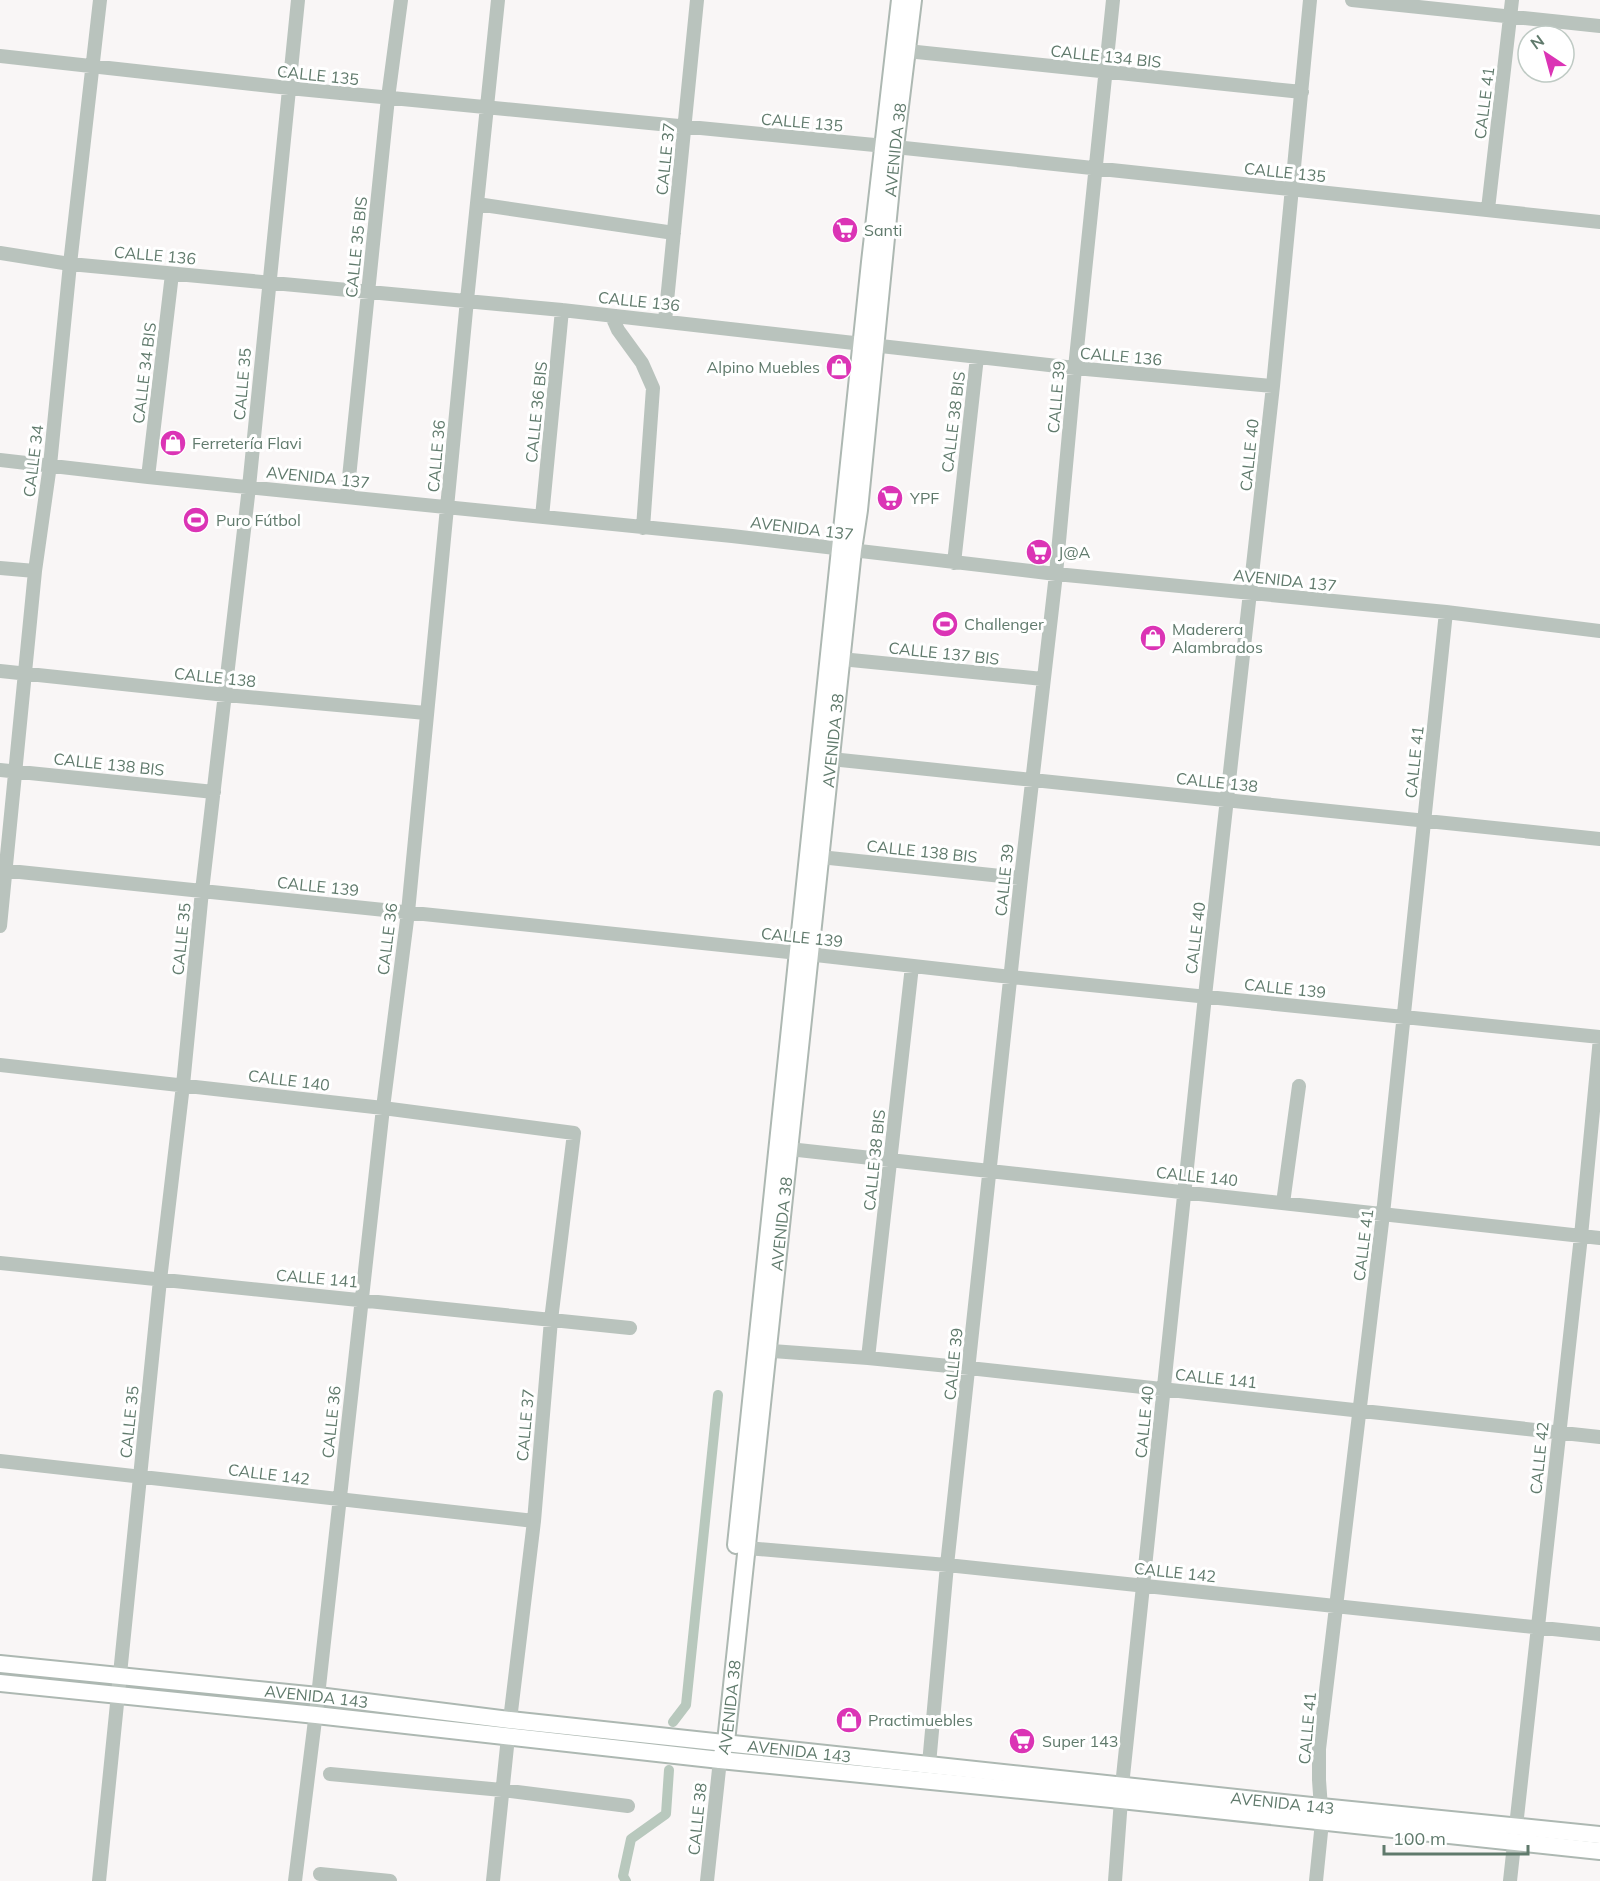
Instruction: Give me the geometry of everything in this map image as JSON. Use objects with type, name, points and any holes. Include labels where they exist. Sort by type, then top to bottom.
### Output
[{"type":"main road","name":"AVENIDA 38","points":[[720,1760],[869,344],[889,147],[900,0]]},
{"type":"main road","name":"AVENIDA 38","points":[[889,147],[907,51],[913,0]]},
{"type":"main road","name":"AVENIDA 38","points":[[721,1741],[747,1548],[762,1351],[789,1149],[804,953],[820,857],[842,659],[847,549]]},
{"type":"main road","name":"AVENIDA 143","points":[[0,1664],[318,1696],[512,1731],[720,1760],[1121,1793],[1515,1834],[1600,1835]]},
{"type":"main road","name":"AVENIDA 143","points":[[0,1683],[316,1715],[512,1731],[721,1741],[929,1764],[1121,1793]]},
{"type":"main road","name":"AVENIDA 143","points":[[1515,1834],[1600,1851]]},
{"type":"street","name":"CALLE 34","points":[[0,926],[3,870],[35,571],[50,465],[100,0]]},
{"type":"street","name":"CALLE 35","points":[[99,1881],[120,1695],[119,1676],[160,1280],[249,487],[298,0]]},
{"type":"street","name":"CALLE 35 BIS","points":[[347,497],[400,0]]},
{"type":"street","name":"CALLE 36","points":[[295,1881],[316,1715],[383,1108],[408,912],[498,0]]},
{"type":"street","name":"CALLE 37","points":[[665,321],[697,0]]},
{"type":"street","name":"CALLE 39","points":[[929,1764],[947,1565],[1056,574],[1113,0]]},
{"type":"street","name":"CALLE 40","points":[[1115,1881],[1121,1793],[1205,996],[1273,386],[1311,0]]},
{"type":"street","points":[[1352,0],[1600,26]]},
{"type":"street","name":"CALLE 41","points":[[1488,209],[1512,0]]},
{"type":"street","name":"CALLE 134 BIS","points":[[907,51],[1302,92]]},
{"type":"street","name":"CALLE 135","points":[[0,56],[388,99],[889,147],[1600,222]]},
{"type":"street","points":[[477,204],[674,233]]},
{"type":"street","name":"CALLE 136","points":[[0,254],[70,264],[467,300],[1075,368],[1273,386]]},
{"type":"street","name":"CALLE 34 BIS","points":[[148,477],[172,273]]},
{"type":"street","name":"CALLE 36 BIS","points":[[542,517],[562,310]]},
{"type":"street","points":[[616,316],[614,321],[618,330],[642,363],[653,388],[643,528]]},
{"type":"street","name":"CALLE 38 BIS","points":[[954,563],[977,357]]},
{"type":"street","name":"AVENIDA 137","points":[[0,460],[847,549],[1056,574],[1446,612],[1600,631]]},
{"type":"street","points":[[0,568],[35,571]]},
{"type":"street","name":"CALLE 41","points":[[1316,1881],[1322,1815],[1319,1749],[1383,1214],[1446,612]]},
{"type":"street","name":"CALLE 137 BIS","points":[[842,659],[1043,679]]},
{"type":"street","name":"CALLE 138","points":[[0,671],[426,713]]},
{"type":"street","name":"CALLE 138","points":[[831,759],[1600,839]]},
{"type":"street","name":"CALLE 138 BIS","points":[[0,770],[214,792]]},
{"type":"street","name":"CALLE 138 BIS","points":[[820,857],[1021,878]]},
{"type":"street","name":"CALLE 139","points":[[3,870],[1600,1037]]},
{"type":"street","name":"CALLE 38 BIS","points":[[868,1358],[912,966]]},
{"type":"street","name":"CALLE 42","points":[[1510,1881],[1581,1236],[1600,1037]]},
{"type":"street","name":"CALLE 140","points":[[0,1065],[383,1108],[574,1133]]},
{"type":"street","points":[[1283,1203],[1299,1086]]},
{"type":"street","name":"CALLE 37","points":[[507,1790],[534,1521],[550,1320],[574,1133]]},
{"type":"street","name":"CALLE 140","points":[[789,1149],[1600,1238]]},
{"type":"street","name":"CALLE 141","points":[[0,1263],[630,1328]]},
{"type":"street","name":"CALLE 141","points":[[762,1351],[969,1368],[1600,1437]]},
{"type":"street","name":"CALLE 142","points":[[0,1461],[534,1521]]},
{"type":"street","name":"CALLE 142","points":[[747,1548],[947,1565],[1600,1634]]},
{"type":"street","name":"CALLE 38","points":[[707,1881],[720,1760]]},
{"type":"street","points":[[330,1774],[507,1790],[628,1806]]},
{"type":"street","points":[[493,1881],[507,1790]]},
{"type":"street","points":[[502,1881],[507,1790]]},
{"type":"street","points":[[320,1874],[390,1881]]},
{"type":"waterway","points":[[673,1722],[686,1705],[718,1395]]},
{"type":"waterway","points":[[626,1881],[623,1876],[631,1839],[666,1814],[669,1770]]},
{"type":"place","name":"Santi","points":[[845,230]]},
{"type":"place","name":"Alpino Muebles","points":[[839,367]]},
{"type":"place","name":"Ferretería Flavi","points":[[173,443]]},
{"type":"place","name":"YPF","points":[[890,498]]},
{"type":"place","name":"Puro Fútbol","points":[[196,520]]},
{"type":"place","name":"J@A","points":[[1039,552]]},
{"type":"place","name":"Challenger","points":[[945,624]]},
{"type":"place","name":"Maderera Alambrados","points":[[1153,638]]},
{"type":"place","name":"Practimuebles","points":[[849,1720]]},
{"type":"place","name":"Super 143","points":[[1022,1741]]}]
